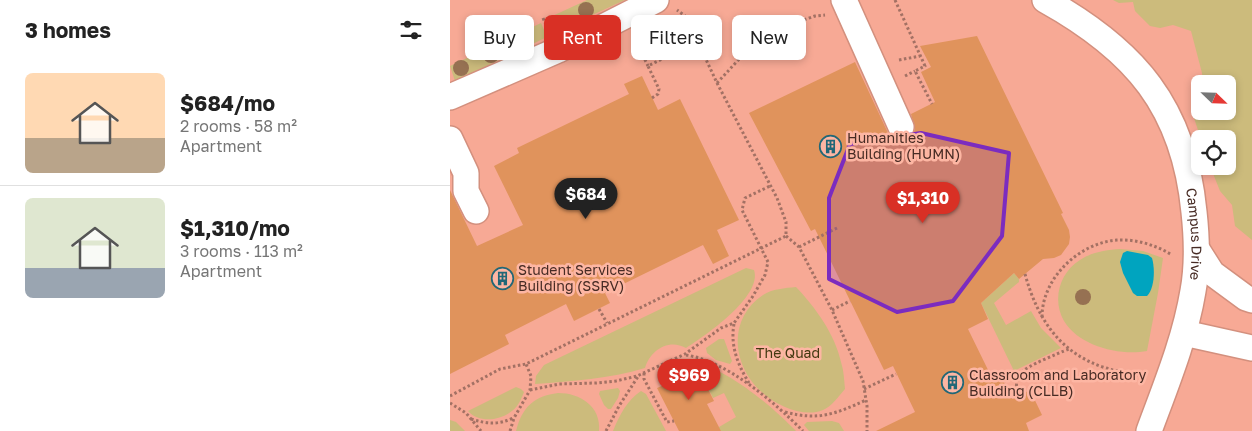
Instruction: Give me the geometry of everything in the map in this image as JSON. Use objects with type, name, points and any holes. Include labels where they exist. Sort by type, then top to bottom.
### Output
[{"type":"street","points":[[450,97],[558,50],[656,0]]},
{"type":"street","name":"Campus Drive","points":[[1045,0],[1072,15],[1115,47],[1131,62],[1160,100],[1173,124],[1192,188],[1186,254],[1194,290],[1184,333],[1149,431]]},
{"type":"street","points":[[836,7],[901,127]]},
{"type":"street","points":[[450,140],[466,173],[466,191],[476,210]]},
{"type":"street","points":[[1186,254],[1246,298],[1252,300]]},
{"type":"street","points":[[1184,333],[1252,348]]},
{"type":"path","points":[[895,0],[925,68],[915,71],[932,104]]},
{"type":"path","points":[[717,83],[742,56],[769,32],[836,7]]},
{"type":"path","points":[[894,61],[920,56]]},
{"type":"path","points":[[645,60],[659,89],[658,94],[652,98]]},
{"type":"path","points":[[648,66],[660,60]]},
{"type":"path","points":[[707,60],[770,186],[786,222],[786,236],[799,247],[832,310],[863,381],[866,400],[866,431]]},
{"type":"path","points":[[750,384],[738,366],[732,334],[734,323],[765,275],[768,262],[742,210],[745,198],[770,186]]},
{"type":"path","points":[[799,247],[837,228]]},
{"type":"path","points":[[450,396],[500,369],[526,364],[711,272],[761,250],[786,236]]},
{"type":"path","points":[[1042,317],[1042,308],[1049,288],[1058,273],[1085,251],[1100,244],[1116,240],[1128,240],[1144,242],[1165,251],[1186,254]]},
{"type":"path","points":[[1025,274],[1031,295],[1042,317],[1057,338],[1069,349],[1082,358],[1105,368],[1151,378]]},
{"type":"path","points":[[832,310],[850,301]]},
{"type":"path","points":[[599,309],[607,323]]},
{"type":"path","points":[[530,390],[559,384],[616,381],[639,375],[669,363],[722,328],[734,323]]},
{"type":"path","points":[[1018,396],[1016,387],[1021,371],[1069,349]]},
{"type":"path","points":[[685,354],[700,357],[750,384],[783,411],[803,431]]},
{"type":"path","points":[[669,363],[674,373]]},
{"type":"path","points":[[510,431],[514,418],[530,390],[531,376],[526,364]]},
{"type":"path","points":[[644,373],[644,379],[667,422],[674,422]]},
{"type":"path","points":[[864,388],[896,374]]},
{"type":"path","points":[[606,431],[618,406],[639,375]]},
{"type":"path","points":[[783,411],[803,417],[823,416],[866,400]]},
{"type":"path","points":[[450,403],[466,413],[481,431]]},
{"type":"path","points":[[471,419],[487,424],[502,423],[514,418]]},
{"type":"highlighted area","points":[[921,133],[1009,153],[1002,236],[953,301],[897,312],[829,279],[829,198],[850,144]]},
{"type":"shaded area","points":[[450,0],[1252,0],[1252,431],[450,431]]},
{"type":"green space","points":[[587,0],[625,0],[592,15],[555,15]]},
{"type":"green space","points":[[1113,0],[1252,0],[1252,240],[1235,226],[1232,205],[1220,191],[1214,175],[1236,175],[1236,130],[1198,130],[1195,120],[1236,120],[1236,75],[1202,75],[1191,31],[1173,25],[1160,28],[1150,26],[1135,11],[1133,2],[1119,3]]},
{"type":"green space","points":[[541,23],[544,30],[544,38],[534,43],[534,26]]},
{"type":"green space","points":[[465,59],[499,60],[455,81],[450,66]]},
{"type":"green space","points":[[1120,249],[1143,251],[1163,258],[1147,351],[1124,352],[1089,343],[1071,330],[1060,313],[1058,296],[1060,288],[1063,279],[1073,265],[1094,253]]},
{"type":"green space","name":"The Quad","points":[[746,268],[754,270],[754,280],[750,291],[741,303],[718,325],[686,348],[680,345],[667,345],[651,356],[645,368],[631,372],[591,379],[535,384],[536,376],[544,365]]},
{"type":"green space","points":[[1014,273],[1019,282],[994,303],[1006,325],[1031,311],[1041,328],[1061,348],[1014,371],[981,303]]},
{"type":"green space","name":"The Quad","points":[[796,287],[817,312],[829,331],[838,352],[843,372],[845,389],[829,406],[814,412],[793,410],[782,406],[764,394],[750,379],[744,368],[738,345],[741,323],[753,303],[770,291]]},
{"type":"green space","name":"The Quad","points":[[719,339],[724,339],[732,361],[730,364],[716,360],[707,353],[706,348]]},
{"type":"green space","name":"The Quad","points":[[693,363],[706,366],[734,380],[762,400],[796,431],[718,431],[719,427],[736,417],[724,393],[713,398],[697,367],[684,373],[682,366]]},
{"type":"green space","points":[[516,387],[524,392],[517,406],[506,415],[486,419],[479,418],[468,411]]},
{"type":"green space","points":[[618,388],[620,391],[618,398],[611,409],[608,409],[599,394],[600,391]]},
{"type":"green space","points":[[641,391],[646,394],[666,431],[613,431],[624,409]]},
{"type":"green space","points":[[558,393],[574,395],[588,403],[597,415],[599,431],[516,431],[522,415],[530,404],[542,397]]},
{"type":"green space","points":[[450,420],[456,422],[465,431],[450,431]]},
{"type":"green space","points":[[832,421],[839,423],[844,431],[809,431],[804,425],[807,422]]},
{"type":"water","points":[[1127,251],[1148,255],[1152,258],[1154,278],[1152,288],[1147,296],[1137,296],[1133,293],[1123,273],[1120,262],[1123,253]]},
{"type":"building","points":[[977,36],[1063,213],[1061,214],[1069,230],[1070,237],[1069,244],[1061,255],[1043,259],[1019,279],[1014,273],[981,303],[988,319],[968,329],[991,376],[999,372],[1012,399],[1030,390],[1042,415],[1026,423],[1029,431],[876,431],[915,412],[893,366],[884,370],[815,229],[811,231],[749,113],[855,62],[888,133],[893,139],[906,140],[912,136],[915,129],[911,114],[935,102],[921,72],[931,67],[920,46]]},
{"type":"building","points":[[642,76],[658,110],[680,99],[739,220],[717,230],[729,256],[713,264],[703,245],[605,293],[610,303],[574,321],[566,304],[505,335],[509,344],[450,374],[450,190],[477,246],[523,225],[494,166],[519,153],[517,148],[629,94],[624,84]]},
{"type":"building","points":[[697,367],[714,401],[707,404],[721,431],[679,431],[657,388],[669,383],[666,377],[682,368],[684,373]]},
{"type":"place","name":"Humanities Building (HUMN)","points":[[831,146]]},
{"type":"place","name":"Student Services Building (SSRV)","points":[[502,278]]},
{"type":"place","name":"Classroom and Laboratory Building (CLLB)","points":[[953,383]]}]
